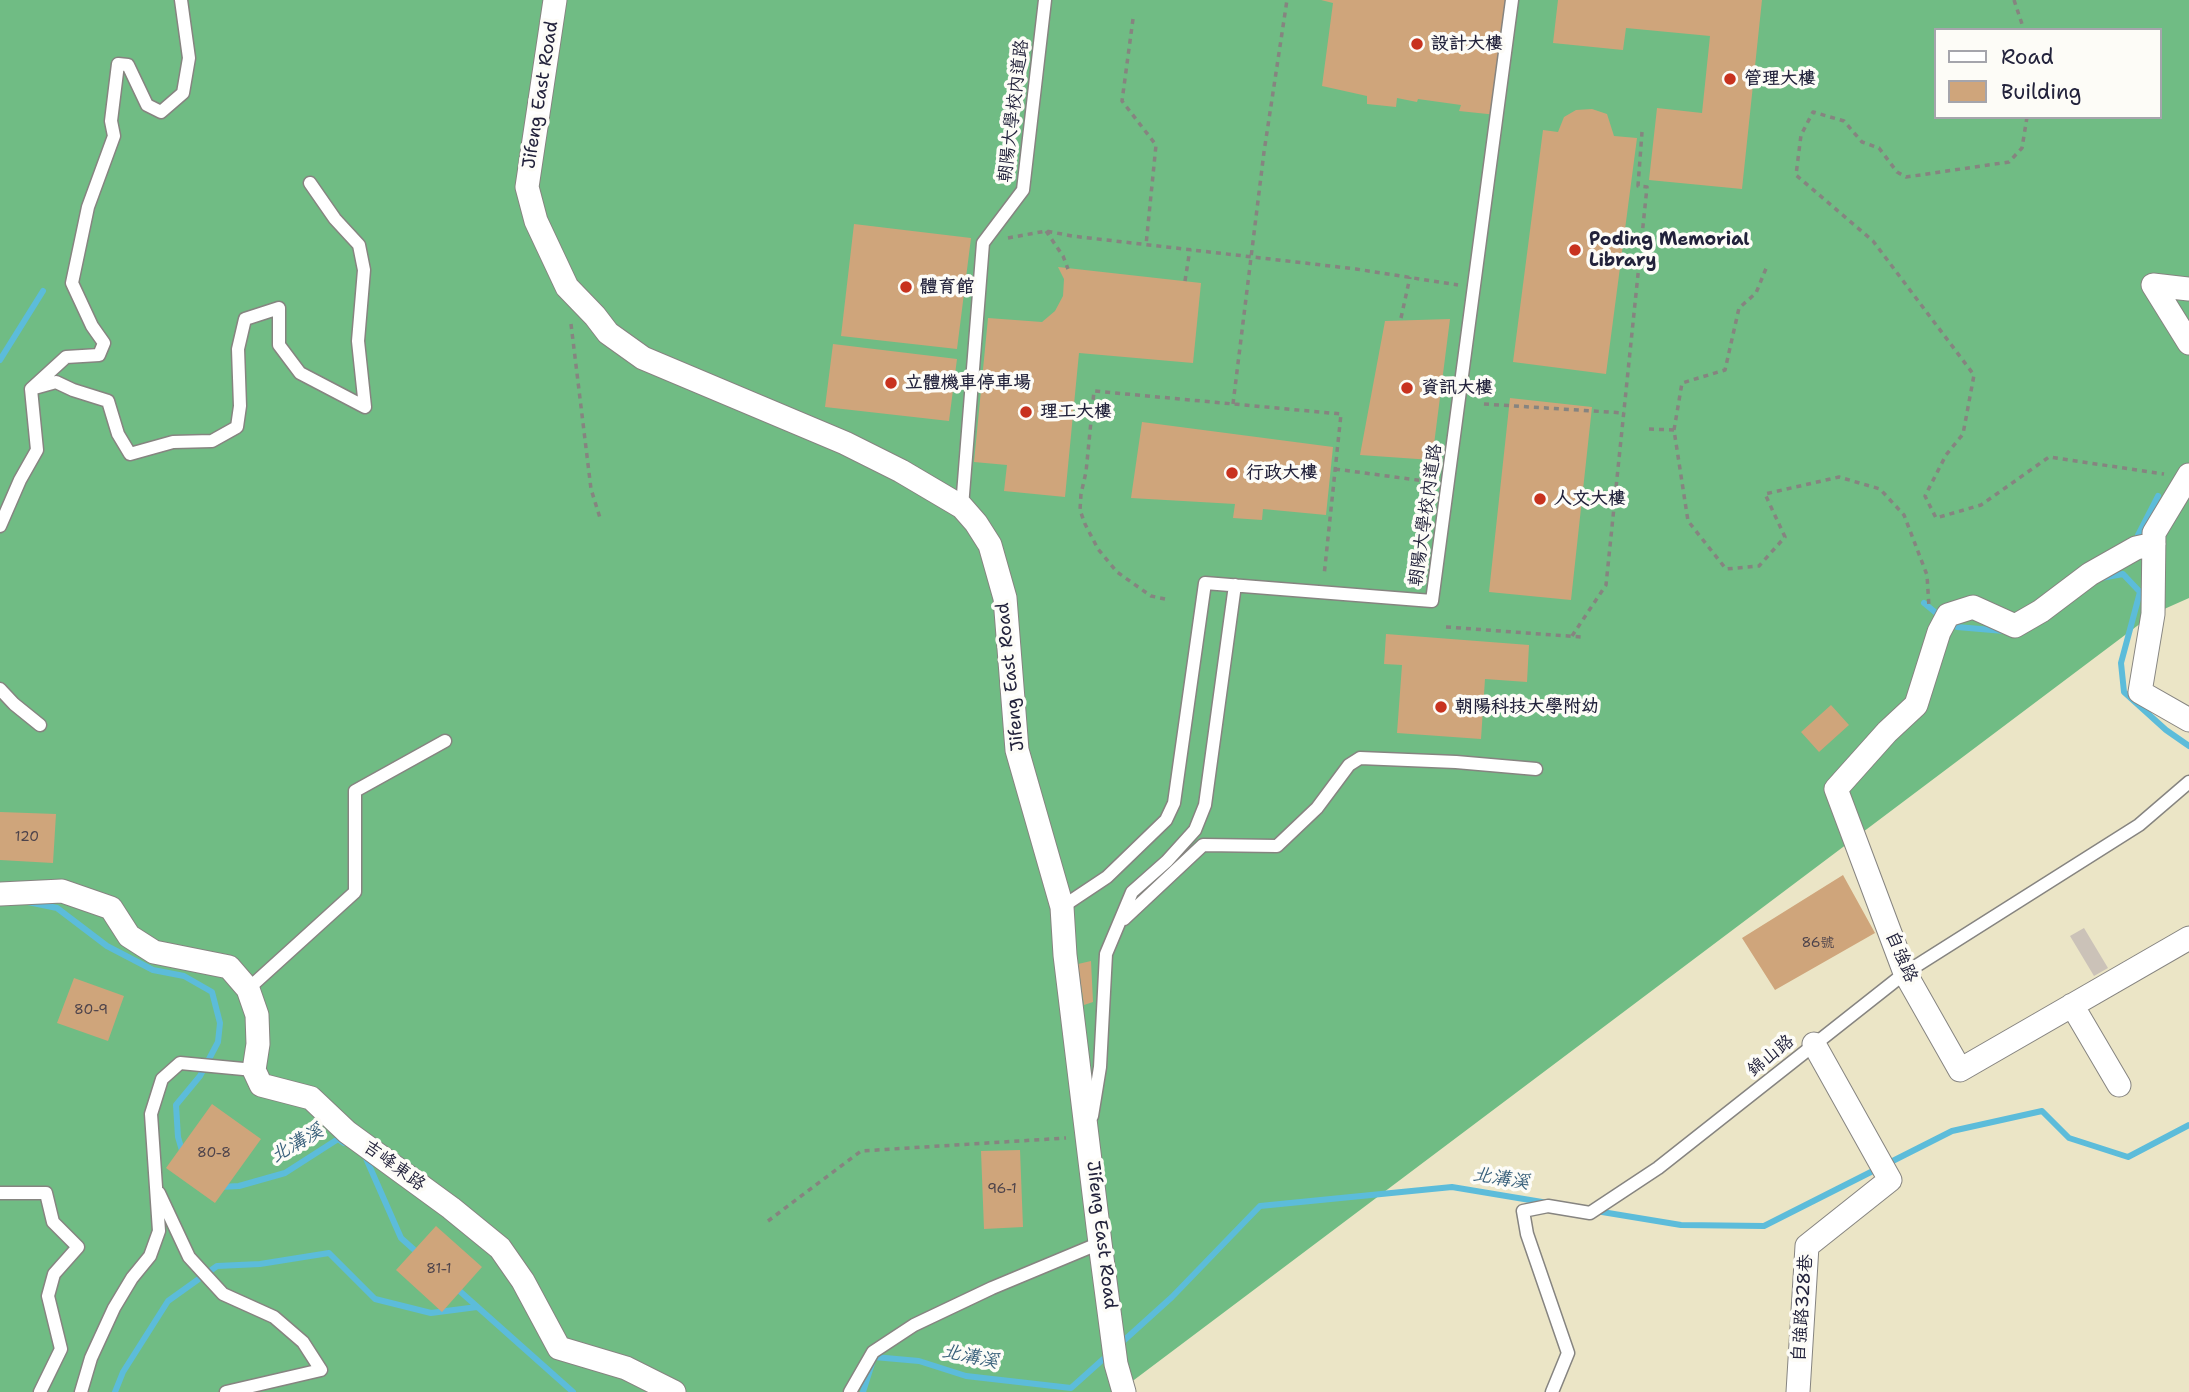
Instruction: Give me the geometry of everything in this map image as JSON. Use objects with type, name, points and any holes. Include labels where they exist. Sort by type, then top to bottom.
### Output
[{"type":"street","name":"Jifeng East Road","points":[[555,0],[527,187],[536,221],[567,287],[596,316],[608,334],[643,358],[845,443],[901,471],[962,507],[990,545],[1005,598],[1015,664],[1017,750],[1062,907],[1065,955],[1100,1243],[1109,1294],[1116,1363],[1124,1392]]},
{"type":"street","points":[[2189,289],[2153,285],[2189,344]]},
{"type":"street","points":[[2188,477],[2154,533],[2153,614],[2140,692],[2189,720]]},
{"type":"street","name":"自強路","points":[[2154,544],[2136,548],[2101,568],[2015,626],[1973,607],[1948,615],[1939,632],[1916,705],[1887,732],[1836,789],[1905,973],[1960,1070],[2188,942]]},
{"type":"street","points":[[1,897],[62,891],[111,908],[129,936],[154,953],[229,967],[248,989],[257,1015],[258,1044],[254,1070]]},
{"type":"street","points":[[2072,1005],[2119,1085]]},
{"type":"street","name":"自強路328巷","points":[[1798,1392],[1807,1246],[1890,1180],[1814,1044]]},
{"type":"street","name":"吉峰東路","points":[[254,1070],[261,1085],[311,1098],[347,1132],[451,1208],[500,1248],[523,1281],[559,1348],[626,1368],[674,1392]]},
{"type":"lane","points":[[31,389],[66,357],[99,355],[104,342],[92,326],[72,283],[88,207],[114,136],[111,121],[118,64],[128,65],[147,105],[161,112],[183,93],[188,58],[181,0]]},
{"type":"lane","name":"朝陽大學校內道路","points":[[983,243],[1023,190],[1045,0]]},
{"type":"lane","name":"朝陽大學校內道路","points":[[1062,907],[1107,877],[1166,820],[1174,803],[1205,583],[1432,601],[1512,0]]},
{"type":"lane","points":[[31,389],[56,382],[108,401],[118,434],[130,454],[173,443],[212,441],[237,427],[240,406],[238,349],[245,319],[279,308],[279,345],[300,373],[365,407],[358,341],[364,270],[359,245],[335,219],[310,183]]},
{"type":"lane","points":[[962,507],[983,243]]},
{"type":"lane","points":[[0,526],[37,450],[31,389]]},
{"type":"lane","points":[[1089,1137],[1100,1067],[1108,951],[1132,892],[1167,861],[1195,830],[1205,805],[1235,585]]},
{"type":"lane","points":[[0,689],[40,725]]},
{"type":"lane","points":[[248,989],[355,892],[355,791],[445,741]]},
{"type":"lane","points":[[1108,951],[1125,916],[1203,845],[1277,846],[1317,808],[1349,765],[1360,758],[1536,769]]},
{"type":"lane","name":"錦山路","points":[[1552,1392],[1568,1353],[1527,1234],[1523,1211],[1548,1206],[1590,1213],[1658,1168],[1905,973],[2139,825],[2189,782]]},
{"type":"lane","points":[[81,1392],[91,1358],[114,1308],[132,1278],[150,1256],[159,1231],[151,1114],[162,1079],[180,1063],[254,1070]]},
{"type":"lane","points":[[155,1183],[188,1258],[223,1294],[274,1317],[303,1342],[321,1370],[226,1392]]},
{"type":"lane","points":[[0,1193],[46,1193],[54,1222],[78,1247],[54,1275],[48,1296],[61,1349],[40,1392]]},
{"type":"lane","points":[[850,1392],[873,1352],[914,1325],[1100,1243]]},
{"type":"path","points":[[1233,404],[1264,152],[1287,0]]},
{"type":"path","points":[[2014,0],[2023,28]]},
{"type":"path","points":[[1133,19],[1122,101],[1156,145],[1146,245]]},
{"type":"path","points":[[2027,119],[2022,148],[2008,162],[1906,177],[1897,172],[1879,148],[1862,142],[1844,121],[1813,112],[1801,135],[1796,175],[1873,240],[1974,375],[1963,433],[1946,455],[1924,496],[1936,518],[1981,505],[2049,457],[2188,477]]},
{"type":"path","points":[[1572,636],[1606,585],[1647,187],[1638,186],[1642,132]]},
{"type":"path","points":[[1045,231],[1057,245],[1068,269]]},
{"type":"path","points":[[983,243],[1045,231],[1356,269],[1474,288]]},
{"type":"path","points":[[1185,281],[1190,249]]},
{"type":"path","points":[[1767,266],[1756,293],[1739,308],[1725,370],[1682,383],[1674,430],[1688,521],[1726,569],[1759,566],[1785,537],[1765,494],[1839,477],[1880,489],[1905,515],[1927,575],[1929,616]]},
{"type":"path","points":[[1401,318],[1410,277]]},
{"type":"path","points":[[567,287],[592,489],[601,521]]},
{"type":"path","points":[[1165,599],[1152,596],[1117,572],[1098,549],[1080,510],[1094,391],[1341,414],[1323,592]]},
{"type":"path","points":[[1484,404],[1623,413]]},
{"type":"path","points":[[1649,429],[1674,430]]},
{"type":"path","points":[[1335,469],[1448,484]]},
{"type":"path","points":[[1446,627],[1581,637]]},
{"type":"path","points":[[768,1222],[861,1151],[1089,1137]]},
{"type":"shaded area","points":[[2084,928],[2108,968],[2094,976],[2070,936]]},
{"type":"green space","points":[[0,0],[2189,0],[2189,598],[2153,614],[1118,1392],[0,1392]]},
{"type":"building","name":"設計大樓","points":[[1321,0],[1512,0],[1497,115],[1459,111],[1461,105],[1418,99],[1417,102],[1397,98],[1396,107],[1367,104],[1367,96],[1322,86],[1333,3]]},
{"type":"building","name":"管理大樓","points":[[1558,0],[1762,0],[1742,189],[1649,180],[1657,108],[1702,113],[1710,36],[1626,28],[1623,50],[1553,43]]},
{"type":"building","name":"Poding Memorial Library","points":[[1592,109],[1607,114],[1614,136],[1637,138],[1606,374],[1513,362],[1543,130],[1558,132],[1564,117],[1576,110]]},
{"type":"building","name":"體育館","points":[[854,224],[971,238],[957,349],[841,336]]},
{"type":"building","name":"理工大樓","points":[[1058,267],[1201,283],[1193,363],[1079,353],[1065,497],[1004,491],[1007,465],[974,462],[988,318],[1042,322],[1055,311],[1063,296],[1064,279]]},
{"type":"building","name":"資訊大樓","points":[[1450,319],[1432,460],[1360,455],[1385,321]]},
{"type":"building","name":"立體機車停車場","points":[[833,344],[957,359],[949,421],[825,407]]},
{"type":"building","name":"人文大樓","points":[[1510,398],[1592,407],[1571,600],[1489,592]]},
{"type":"building","name":"行政大樓","points":[[1142,422],[1333,447],[1326,515],[1263,509],[1262,520],[1233,518],[1235,504],[1131,498]]},
{"type":"building","name":"朝陽科技大學附幼","points":[[1386,634],[1529,645],[1527,682],[1485,679],[1481,739],[1397,733],[1402,665],[1384,664]]},
{"type":"building","points":[[1831,705],[1849,725],[1819,752],[1801,732]]},
{"type":"building","points":[[0,812],[56,814],[53,863],[0,860]]},
{"type":"building","points":[[1843,875],[1875,933],[1775,990],[1742,938]]},
{"type":"building","points":[[1091,961],[1093,1002],[1084,1005],[1078,964]]},
{"type":"building","points":[[74,978],[124,996],[108,1041],[57,1023]]},
{"type":"building","points":[[212,1104],[261,1139],[215,1203],[166,1168]]},
{"type":"building","points":[[1020,1150],[1023,1227],[984,1229],[981,1151]]},
{"type":"building","points":[[436,1226],[482,1267],[442,1312],[396,1270]]},
{"type":"waterway","points":[[0,360],[43,291]]},
{"type":"waterway","points":[[2140,542],[2138,535],[2158,496]]},
{"type":"waterway","points":[[2101,578],[2123,574],[2140,592],[2121,663],[2124,692],[2166,730],[2189,746]]},
{"type":"waterway","points":[[1924,603],[1941,617]]},
{"type":"waterway","points":[[1950,623],[1957,627],[2004,631]]},
{"type":"waterway","name":"北溝溪","points":[[28,902],[57,908],[107,946],[153,970],[184,976],[212,992],[220,1023],[218,1042],[200,1076],[176,1105],[178,1137],[183,1154]]},
{"type":"waterway","name":"北溝溪","points":[[1596,1211],[1681,1225],[1764,1226],[1952,1131],[2042,1111],[2069,1138],[2128,1157],[2189,1125]]},
{"type":"waterway","name":"北溝溪","points":[[221,1187],[239,1186],[285,1173],[338,1139],[344,1143]]},
{"type":"waterway","name":"北溝溪","points":[[365,1156],[401,1238],[420,1255]]},
{"type":"waterway","name":"北溝溪","points":[[1120,1344],[1172,1297],[1260,1206],[1452,1187],[1548,1203]]},
{"type":"waterway","points":[[115,1392],[123,1372],[168,1301],[217,1266],[260,1264],[329,1253],[375,1299],[431,1313],[477,1307]]},
{"type":"waterway","name":"北溝溪","points":[[454,1286],[573,1392]]},
{"type":"waterway","name":"北溝溪","points":[[863,1392],[874,1357],[919,1361],[966,1376],[1071,1388],[1110,1353]]},
{"type":"place","name":"設計大樓","points":[[1417,44]]},
{"type":"place","name":"管理大樓","points":[[1730,79]]},
{"type":"place","name":"Poding Memorial Library","points":[[1575,250]]},
{"type":"place","name":"體育館","points":[[906,287]]},
{"type":"place","name":"立體機車停車場","points":[[891,383]]},
{"type":"place","name":"資訊大樓","points":[[1407,388]]},
{"type":"place","name":"理工大樓","points":[[1026,412]]},
{"type":"place","name":"行政大樓","points":[[1232,473]]},
{"type":"place","name":"人文大樓","points":[[1540,499]]},
{"type":"place","name":"朝陽科技大學附幼","points":[[1441,707]]}]
